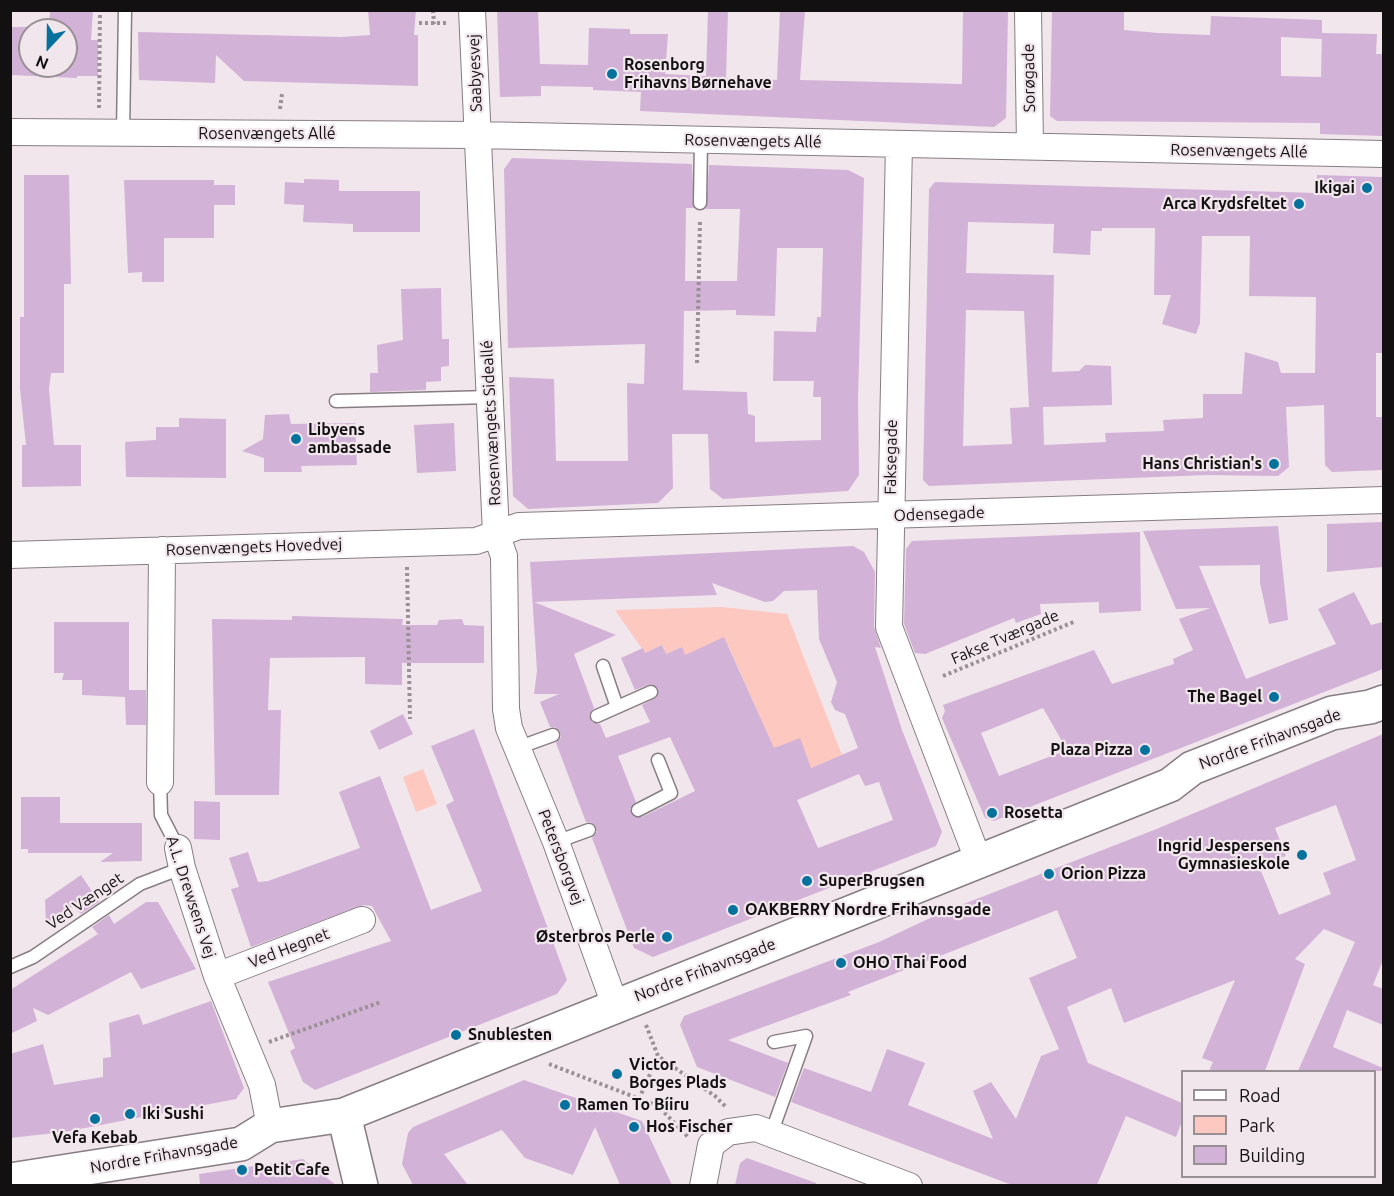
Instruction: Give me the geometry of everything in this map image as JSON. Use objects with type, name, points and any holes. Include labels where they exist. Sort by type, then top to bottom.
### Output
[{"type":"street","name":"Saabyesvej","points":[[472,10],[477,135]]},
{"type":"street","name":"Sorøgade","points":[[1028,10],[1030,146]]},
{"type":"street","name":"Rosenvængets Allé","points":[[10,132],[477,135],[1383,154]]},
{"type":"street","name":"Rosenvængets Sideallé","points":[[477,135],[496,534],[504,556],[506,709]]},
{"type":"street","name":"Faksegade","points":[[899,144],[889,627],[979,862]]},
{"type":"street","name":"Odensegade","points":[[496,534],[519,526],[1383,500]]},
{"type":"street","name":"Rosenvængets Hovedvej","points":[[10,555],[476,541],[496,534]]},
{"type":"street","name":"A.L. Drewsens Vej","points":[[160,782],[162,550]]},
{"type":"street","name":"Nordre Frihavnsgade","points":[[10,1180],[241,1144],[270,1126],[344,1115],[1170,785],[1192,768],[1332,713],[1370,707],[1383,702]]},
{"type":"street","name":"Petersborgvej","points":[[506,709],[517,748],[625,1001]]},
{"type":"street","name":"A.L. Drewsens Vej","points":[[180,858],[217,976],[262,1085],[270,1126]]},
{"type":"street","name":"Ved Hegnet","points":[[217,976],[362,920]]},
{"type":"street","points":[[344,1115],[362,1185]]},
{"type":"street","points":[[703,1185],[711,1145],[749,1132],[909,1185]]},
{"type":"lane","points":[[111,133],[125,10]]},
{"type":"lane","points":[[700,202],[701,140]]},
{"type":"lane","points":[[336,401],[490,397]]},
{"type":"lane","points":[[603,666],[617,707]]},
{"type":"lane","points":[[597,716],[651,692]]},
{"type":"lane","points":[[517,748],[553,735]]},
{"type":"lane","points":[[638,810],[670,793],[658,760]]},
{"type":"lane","name":"A.L. Drewsens Vej","points":[[160,782],[161,814],[180,858]]},
{"type":"lane","points":[[556,842],[589,830]]},
{"type":"lane","name":"Ved Vænget","points":[[10,967],[33,957],[180,858]]},
{"type":"lane","points":[[749,1132],[806,1036],[774,1042]]},
{"type":"path","points":[[100,10],[111,133]]},
{"type":"path","points":[[434,10],[434,24]]},
{"type":"path","points":[[697,363],[700,202]]},
{"type":"path","points":[[406,543],[410,719]]},
{"type":"path","name":"Fakse Tværgade","points":[[943,676],[1076,621]]},
{"type":"path","points":[[625,1001],[658,1056],[715,1096],[749,1132]]},
{"type":"path","points":[[248,1048],[381,1002]]},
{"type":"path","points":[[538,1038],[549,1066],[658,1106],[708,1159]]},
{"type":"path","points":[[639,1099],[658,1056]]},
{"type":"green space","points":[[722,607],[787,614],[842,755],[787,778],[728,645],[702,656],[685,655],[681,647],[666,654],[662,645],[645,653],[615,610]]},
{"type":"green space","points":[[423,769],[437,804],[416,812],[403,777]]},
{"type":"building","points":[[50,10],[93,10],[91,40],[98,40],[98,76],[78,76],[78,18],[50,18]]},
{"type":"building","points":[[368,10],[416,10],[414,35],[418,35],[418,86],[244,81],[216,55],[215,83],[139,80],[138,32],[341,37],[370,35]]},
{"type":"building","points":[[497,10],[538,10],[540,64],[588,65],[589,28],[630,29],[630,34],[668,34],[665,74],[706,76],[708,10],[728,10],[726,78],[777,80],[780,10],[805,10],[800,80],[962,84],[963,10],[1008,10],[1006,118],[994,127],[640,111],[641,92],[593,90],[593,87],[541,86],[541,96],[500,97]]},
{"type":"building","points":[[1052,10],[1124,12],[1124,30],[1210,35],[1211,16],[1322,20],[1322,33],[1377,34],[1376,54],[1383,54],[1383,136],[1320,134],[1320,123],[1057,121],[1050,116]],"holes":[[[1281,37],[1322,39],[1321,77],[1281,76]]]},
{"type":"building","points":[[10,27],[18,27],[18,75],[10,75]]},
{"type":"building","points":[[512,158],[692,164],[694,208],[686,208],[685,281],[737,281],[740,209],[706,209],[709,165],[848,170],[864,178],[858,399],[859,475],[848,491],[723,499],[710,489],[708,434],[672,434],[673,488],[658,503],[528,509],[513,496],[509,377],[554,379],[556,461],[628,461],[627,383],[644,384],[645,344],[508,348],[504,169]],"holes":[[[777,248],[823,248],[821,317],[817,317],[816,332],[774,331],[773,381],[814,381],[813,397],[821,397],[821,440],[755,442],[755,416],[748,414],[747,392],[683,390],[684,311],[736,310],[736,315],[775,316]]]},
{"type":"building","points":[[24,175],[69,175],[71,284],[64,284],[64,373],[51,373],[49,389],[54,445],[81,445],[81,486],[22,487],[22,445],[26,445],[20,389],[20,317],[24,317]]},
{"type":"building","points":[[1317,175],[1383,177],[1383,353],[1376,353],[1376,417],[1383,417],[1383,470],[1332,472],[1325,465],[1324,405],[1286,407],[1289,467],[1278,476],[1207,475],[929,486],[923,480],[929,189],[935,182],[1317,193]],"holes":[[[968,222],[1054,224],[1053,253],[1090,255],[1091,231],[1102,231],[1102,228],[1155,228],[1154,295],[1171,295],[1162,324],[1196,334],[1200,323],[1202,236],[1250,236],[1249,296],[1316,297],[1315,373],[1281,373],[1278,362],[1245,352],[1242,394],[1203,394],[1203,418],[1163,420],[1164,431],[1105,433],[1106,442],[1044,445],[1043,407],[1112,405],[1111,366],[1085,365],[1079,371],[1052,372],[1054,275],[966,273]],[[966,310],[1024,311],[1029,407],[1010,408],[1012,444],[963,446]]]},
{"type":"building","points":[[304,179],[339,180],[339,191],[420,191],[420,232],[353,232],[353,224],[303,222],[304,205],[284,204],[285,182],[304,183]]},
{"type":"building","points":[[124,180],[214,180],[214,185],[235,185],[235,205],[214,205],[214,238],[164,238],[164,282],[142,282],[142,272],[128,273]]},
{"type":"building","points":[[441,288],[442,339],[449,339],[449,366],[441,367],[441,381],[426,382],[426,390],[370,392],[370,373],[378,373],[377,345],[403,340],[401,289]]},
{"type":"building","points":[[289,414],[291,424],[355,423],[357,465],[301,466],[302,472],[264,472],[264,458],[242,451],[263,439],[265,415]]},
{"type":"building","points":[[179,418],[226,419],[226,478],[126,477],[125,442],[156,440],[156,427],[179,427]]},
{"type":"building","points":[[454,423],[456,471],[417,473],[414,425]]},
{"type":"building","points":[[1383,522],[1383,567],[1327,572],[1327,524]]},
{"type":"building","points":[[1278,526],[1288,620],[1269,624],[1260,583],[1260,565],[1199,566],[1246,679],[1336,644],[1318,609],[1354,592],[1371,625],[1383,622],[1383,669],[994,821],[985,818],[942,718],[945,711],[943,705],[1094,650],[1112,684],[1174,664],[1173,659],[1193,650],[1179,619],[1210,608],[1176,609],[1143,531]],"holes":[[[1043,708],[1067,750],[999,776],[981,733]]]},
{"type":"building","points":[[1140,532],[1141,611],[1099,613],[1099,602],[1040,604],[1041,614],[1016,623],[1014,618],[925,654],[915,653],[904,624],[906,549],[912,541]]},
{"type":"building","points":[[853,546],[864,552],[875,572],[874,627],[881,648],[875,647],[902,730],[942,832],[936,846],[653,957],[634,948],[592,838],[597,832],[596,827],[591,822],[586,822],[556,743],[561,737],[560,732],[555,727],[550,727],[540,702],[559,694],[534,694],[537,671],[530,562]],"holes":[[[712,583],[765,602],[773,601],[784,591],[817,590],[819,639],[837,682],[831,702],[835,710],[845,714],[858,748],[811,768],[800,738],[774,748],[724,637],[685,655],[682,647],[666,654],[662,645],[645,653],[643,648],[621,658],[635,690],[651,684],[658,688],[657,697],[642,705],[650,722],[606,738],[600,724],[592,722],[589,715],[594,708],[574,654],[616,635],[534,602],[717,595]],[[670,737],[695,791],[642,817],[634,817],[630,809],[636,802],[618,756]],[[859,774],[865,786],[879,782],[893,820],[818,848],[797,800]]]},
{"type":"building","points":[[292,616],[403,619],[402,625],[437,625],[439,620],[462,619],[464,625],[484,626],[484,663],[402,663],[402,685],[365,684],[365,657],[270,658],[268,710],[281,710],[279,795],[215,795],[212,619],[292,620]]},
{"type":"building","points":[[54,622],[129,622],[129,690],[146,690],[146,725],[126,725],[125,697],[82,695],[82,680],[62,680],[64,673],[54,673]]},
{"type":"building","points":[[403,714],[413,734],[379,750],[370,731]]},
{"type":"building","points":[[474,729],[567,980],[557,994],[315,1090],[303,1082],[290,1051],[295,1048],[268,982],[391,941],[372,906],[364,905],[251,947],[231,889],[239,887],[229,858],[248,852],[258,882],[268,881],[360,848],[339,792],[380,776],[431,910],[482,891],[446,805],[454,801],[431,746]]},
{"type":"building","points":[[1383,734],[1383,960],[1373,985],[1383,989],[1383,1025],[1347,1010],[1333,1047],[1383,1068],[1383,1071],[1298,1070],[1355,942],[1324,929],[1295,959],[1305,964],[1265,1070],[1209,1070],[1213,1062],[1202,1058],[1235,980],[1124,1023],[1111,988],[1067,1007],[1088,1063],[1181,1103],[1181,1124],[1176,1137],[1126,1116],[1097,1185],[1012,1185],[791,1102],[804,1068],[871,1092],[887,1049],[925,1063],[908,1105],[993,1139],[973,1091],[991,1082],[1016,1119],[1041,1056],[1059,1049],[1029,978],[1077,958],[1057,910],[848,992],[851,995],[728,1040],[788,1063],[775,1097],[697,1067],[680,1025],[684,1016],[879,942],[943,912],[1154,830]],"holes":[[[1336,805],[1356,860],[1323,873],[1331,894],[1279,915],[1259,866],[1286,856],[1275,828]]]},
{"type":"building","points":[[21,797],[60,797],[60,823],[142,823],[142,861],[100,862],[113,853],[28,853],[28,849],[21,849]]},
{"type":"building","points":[[194,801],[220,802],[220,840],[194,839]]},
{"type":"building","points":[[81,875],[99,902],[81,914],[73,906],[46,925],[45,900]]},
{"type":"building","points":[[146,902],[158,902],[196,969],[141,989],[131,972],[48,1015],[33,1008],[37,1021],[10,1034],[10,990],[98,934],[92,927],[109,915],[114,924]]},
{"type":"building","points":[[211,1001],[244,1088],[236,1099],[64,1132],[10,1138],[10,1054],[43,1044],[54,1085],[103,1077],[103,1058],[111,1057],[109,1023],[139,1014],[143,1025]]},
{"type":"building","points":[[524,1080],[642,1121],[672,1185],[620,1185],[595,1127],[573,1175],[525,1158],[502,1130],[444,1154],[468,1185],[413,1185],[402,1164],[408,1133],[413,1127]]},
{"type":"building","points":[[747,1158],[816,1183],[816,1185],[735,1185],[740,1163]]},
{"type":"building","points":[[303,1159],[336,1185],[200,1185],[199,1174]]},
{"type":"place","name":"Rosenborg Frihavns Børnehave","points":[[612,74]]},
{"type":"place","name":"Ikigai","points":[[1367,188]]},
{"type":"place","name":"Arca Krydsfeltet","points":[[1299,204]]},
{"type":"place","name":"Libyens ambassade","points":[[296,439]]},
{"type":"place","name":"Hans Christian's","points":[[1274,464]]},
{"type":"place","name":"The Bagel","points":[[1274,697]]},
{"type":"place","name":"Plaza Pizza","points":[[1145,750]]},
{"type":"place","name":"Rosetta","points":[[992,813]]},
{"type":"place","name":"Ingrid Jespersens Gymnasieskole","points":[[1302,855]]},
{"type":"place","name":"Orion Pizza","points":[[1049,874]]},
{"type":"place","name":"SuperBrugsen","points":[[807,881]]},
{"type":"place","name":"OAKBERRY Nordre Frihavnsgade","points":[[733,910]]},
{"type":"place","name":"Østerbros Perle","points":[[667,937]]},
{"type":"place","name":"OHO Thai Food","points":[[841,963]]},
{"type":"place","name":"Snublesten","points":[[456,1035]]},
{"type":"place","name":"Victor Borges Plads","points":[[617,1074]]},
{"type":"place","name":"Ramen To Bíiru","points":[[565,1105]]},
{"type":"place","name":"Iki Sushi","points":[[130,1114]]},
{"type":"place","name":"Vefa Kebab","points":[[95,1119]]},
{"type":"place","name":"Hos Fischer","points":[[634,1127]]},
{"type":"place","name":"Petit Cafe","points":[[242,1170]]}]
